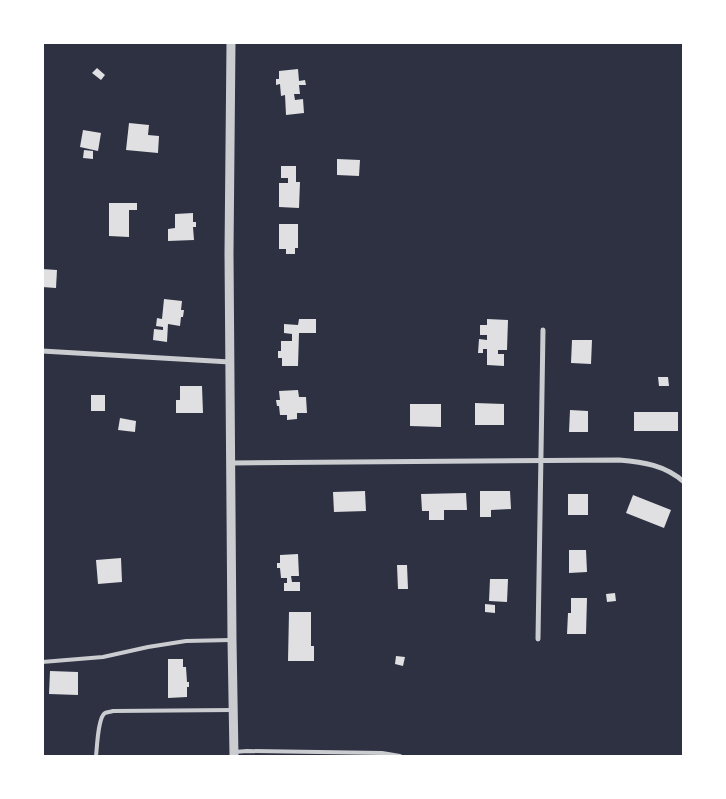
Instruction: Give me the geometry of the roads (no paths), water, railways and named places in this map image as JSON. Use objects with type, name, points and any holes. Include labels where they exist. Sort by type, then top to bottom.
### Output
[{"type":"street","points":[[231,42],[230,362],[234,754]]},
{"type":"street","points":[[538,639],[543,330]]},
{"type":"street","points":[[42,351],[230,362]]},
{"type":"street","points":[[231,463],[619,460],[636,461],[659,467],[684,482]]},
{"type":"lane","points":[[42,662],[103,657],[148,646],[186,641],[232,640]]},
{"type":"lane","points":[[96,756],[100,723],[104,713],[113,711],[234,710]]},
{"type":"lane","points":[[234,754],[247,751],[382,753],[400,756]]}]
